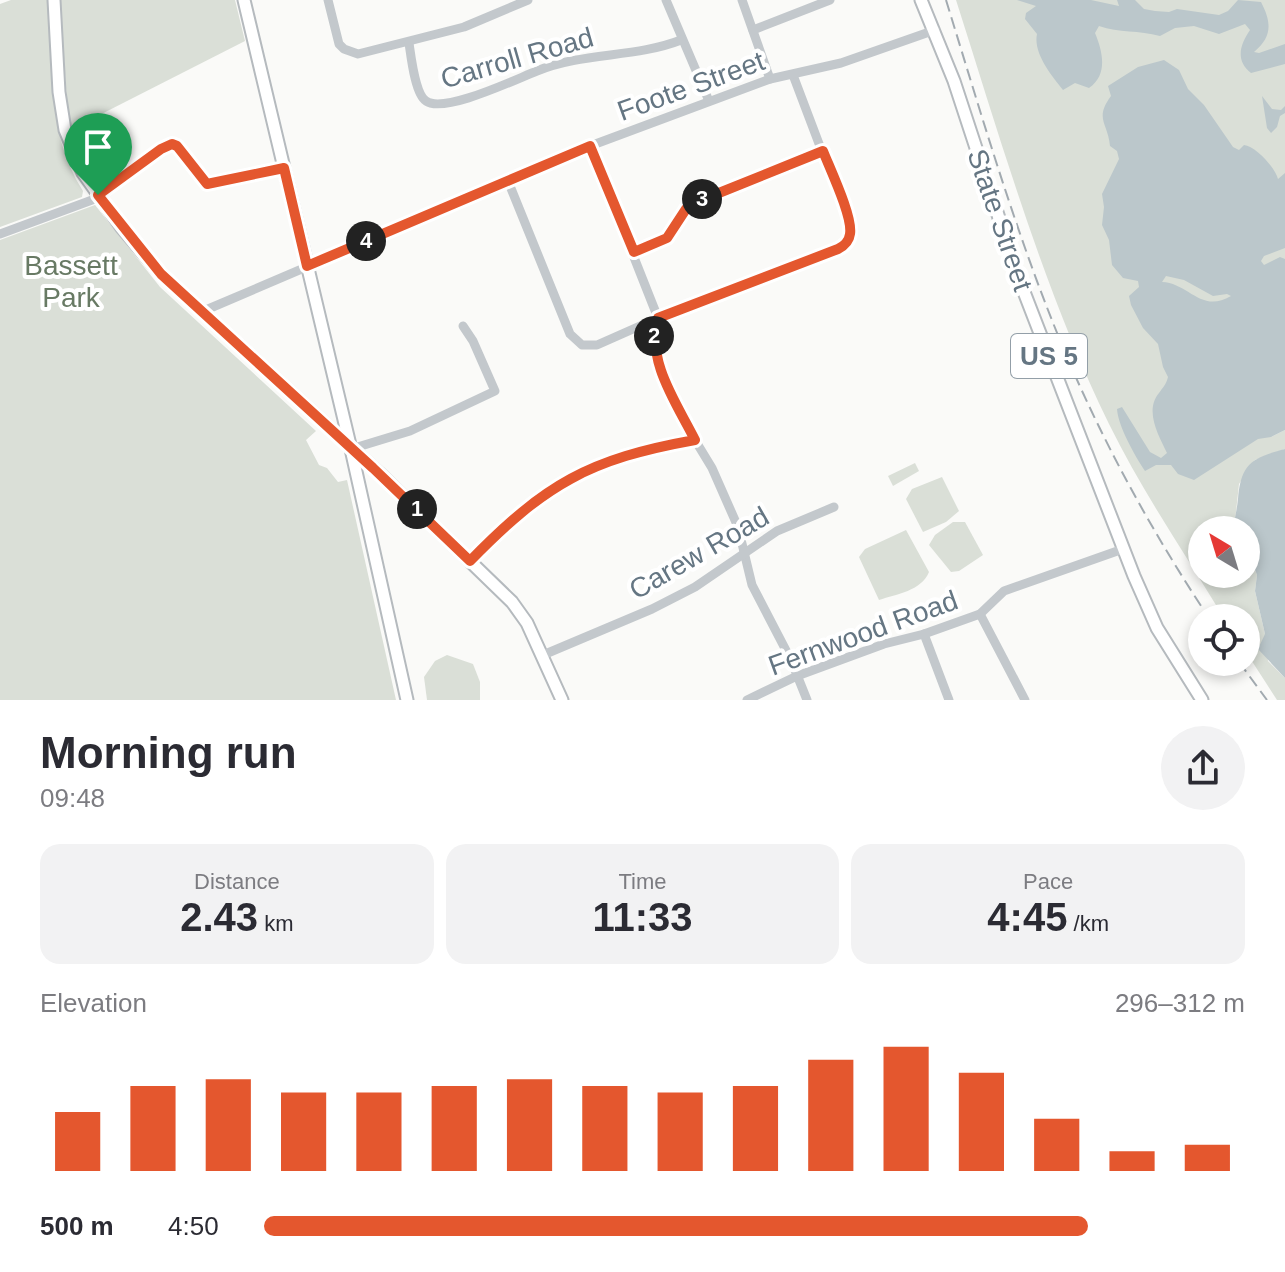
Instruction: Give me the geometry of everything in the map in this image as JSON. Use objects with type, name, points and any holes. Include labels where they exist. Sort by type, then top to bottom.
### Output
[{"type":"main road","points":[[54,0],[63,124],[77,160],[98,195],[154,267],[518,608],[562,700]]},
{"type":"main road","points":[[244,0],[407,700]]},
{"type":"main road","name":"State Street","points":[[921,0],[935,30],[1019,279],[1123,549],[1157,628],[1202,700]]},
{"type":"street","points":[[328,0],[337,37],[344,49],[358,54],[464,27],[528,0]]},
{"type":"street","points":[[666,0],[709,101]]},
{"type":"street","points":[[742,0],[770,79]]},
{"type":"street","points":[[753,30],[830,0]]},
{"type":"street","name":"Foote Street","points":[[201,312],[590,146],[770,79],[841,63],[935,30]]},
{"type":"street","name":"Carroll Road","points":[[409,43],[419,92],[426,101],[438,105],[469,97],[548,66],[657,49],[681,40]]},
{"type":"street","points":[[508,181],[573,338],[582,345],[597,345],[843,246],[849,236],[849,223],[793,75]]},
{"type":"street","points":[[0,234],[98,195],[167,145],[177,146],[207,184],[284,168]]},
{"type":"street","points":[[590,146],[658,318],[654,334],[657,360],[695,440],[712,468],[738,527],[752,585],[807,700]]},
{"type":"street","points":[[634,252],[667,238],[686,209],[694,203],[823,151]]},
{"type":"street","points":[[351,449],[410,431],[495,391],[463,326]]},
{"type":"street","points":[[470,561],[527,506],[558,484],[620,456],[695,440]]},
{"type":"street","name":"Carew Road","points":[[543,655],[652,609],[695,587],[777,531],[834,507]]},
{"type":"street","name":"Fernwood Road","points":[[747,700],[797,676],[980,614],[1004,591],[1123,549]]},
{"type":"street","points":[[980,614],[1025,700]]},
{"type":"street","points":[[924,634],[949,700]]},
{"type":"green space","name":"Bassett Park","points":[[11,0],[47,0],[57,122],[62,145],[83,191],[82,197],[0,227],[0,4]]},
{"type":"green space","points":[[60,0],[235,0],[245,41],[72,129],[67,103]]},
{"type":"green space","points":[[956,0],[1285,0],[1285,426],[1271,437],[1285,430],[1285,449],[1255,460],[1239,484],[1236,516],[1188,516],[1188,560],[1109,424],[1064,321],[1007,161]]},
{"type":"green space","points":[[95,205],[160,287],[316,431],[306,440],[319,465],[327,468],[338,482],[347,480],[396,700],[0,700],[0,240]]},
{"type":"green space","points":[[915,463],[919,471],[893,486],[888,476]]},
{"type":"green space","points":[[942,477],[959,511],[946,522],[923,532],[906,499],[912,489]]},
{"type":"green space","points":[[953,522],[965,522],[983,555],[959,571],[951,572],[929,545],[935,535]]},
{"type":"green space","points":[[906,530],[929,572],[914,588],[879,600],[859,557],[865,549]]},
{"type":"green space","points":[[1206,588],[1255,588],[1258,604],[1215,604]]},
{"type":"green space","points":[[1260,612],[1268,661],[1285,678],[1285,700],[1277,700],[1260,674]]},
{"type":"green space","points":[[447,655],[473,664],[480,682],[480,700],[427,700],[424,677],[435,661]]},
{"type":"shaded area","points":[[1017,0],[1091,0],[1119,6],[1117,0],[1135,0],[1144,9],[1155,11],[1177,9],[1219,15],[1228,11],[1238,0],[1261,2],[1268,29],[1264,41],[1254,52],[1285,44],[1285,64],[1251,73],[1246,68],[1241,52],[1250,30],[1245,24],[1219,34],[1194,26],[1175,28],[1160,36],[1099,26],[1095,33],[1102,55],[1099,77],[1089,88],[1075,83],[1063,90],[1044,64],[1036,41],[1037,34],[1025,19],[1026,13],[1036,6]]},
{"type":"shaded area","points":[[1164,60],[1179,70],[1188,89],[1204,105],[1233,147],[1239,150],[1244,145],[1254,149],[1269,163],[1278,179],[1285,173],[1285,248],[1264,256],[1261,261],[1264,265],[1280,257],[1285,259],[1285,430],[1258,439],[1194,480],[1178,474],[1171,465],[1156,465],[1145,471],[1124,432],[1117,409],[1122,407],[1150,452],[1161,458],[1167,453],[1154,423],[1153,408],[1168,377],[1158,344],[1143,328],[1131,305],[1129,296],[1139,287],[1138,281],[1123,278],[1112,265],[1109,240],[1102,225],[1102,194],[1119,159],[1117,151],[1110,146],[1103,121],[1103,110],[1111,96],[1108,86],[1138,67]],"holes":[[[1166,276],[1184,280],[1213,296],[1231,296],[1211,302],[1162,282]]]},
{"type":"shaded area","points":[[1262,96],[1272,109],[1281,110],[1285,106],[1285,113],[1271,133],[1267,128]]},
{"type":"shaded area","points":[[1285,449],[1285,678],[1260,651],[1265,634],[1255,591],[1260,588],[1260,516],[1236,516],[1239,487],[1245,470],[1264,456]]},
{"type":"railway","points":[[946,0],[1017,225],[1067,357],[1132,490],[1200,604]]},
{"type":"railway","points":[[1249,676],[1267,700]]},
{"type":"route","points":[[172,144],[177,146],[207,184],[284,168],[307,266],[590,146],[634,252],[667,238],[690,205],[823,151],[840,193],[850,231],[847,242],[838,249],[658,318],[654,334],[657,360],[695,440],[620,456],[558,484],[527,506],[470,561],[161,274],[98,195],[172,144]]}]
